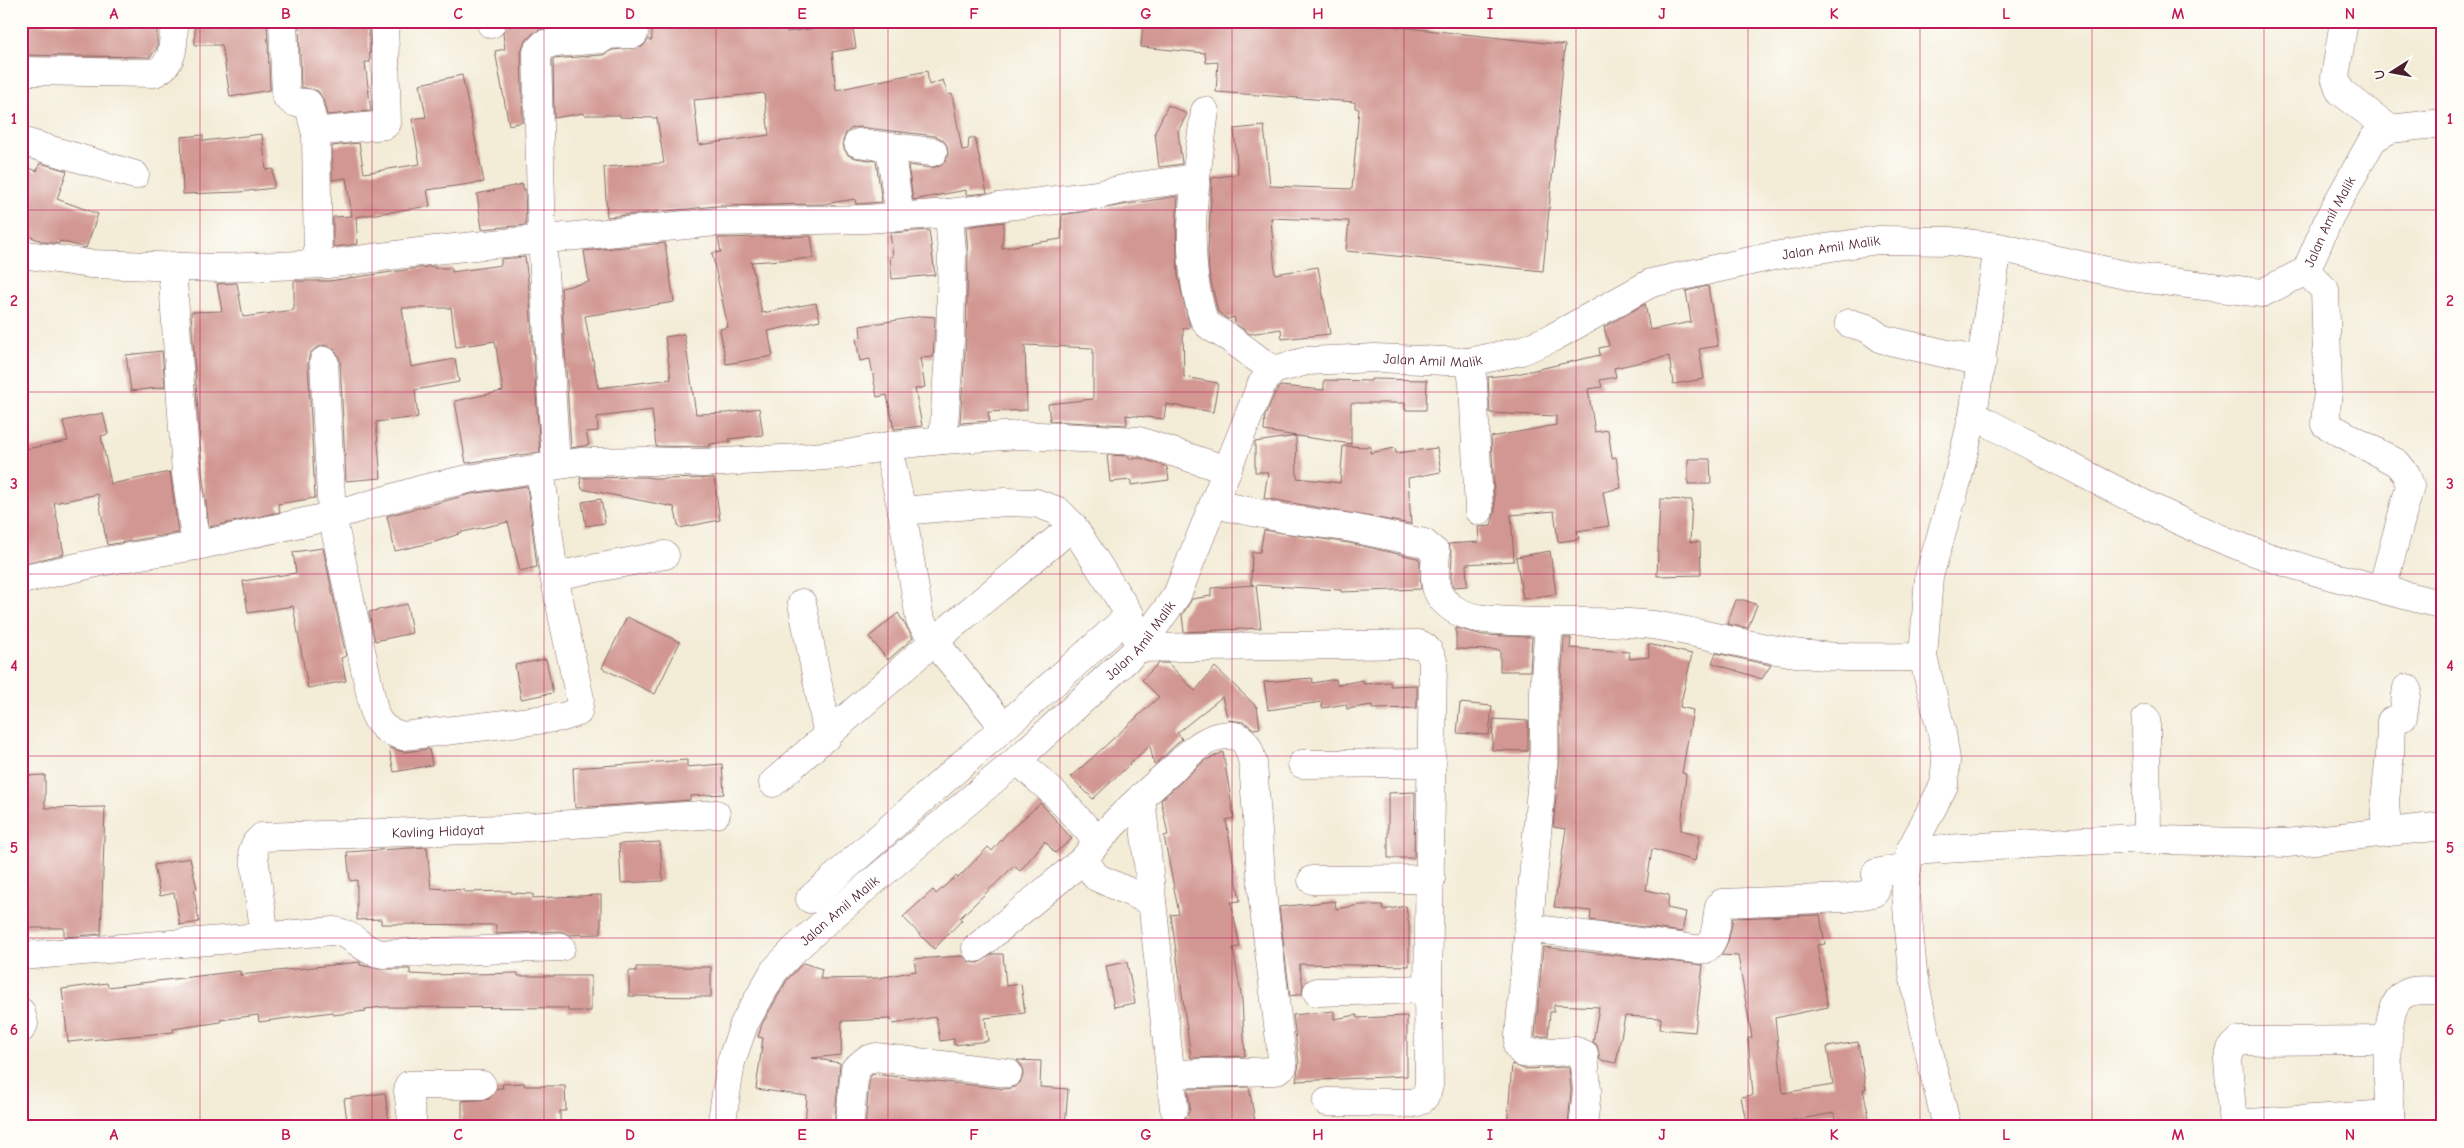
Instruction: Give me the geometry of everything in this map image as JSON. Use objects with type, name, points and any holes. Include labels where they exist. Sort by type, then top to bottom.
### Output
[{"type":"street","points":[[21,71],[154,73],[162,70],[169,62],[173,52],[174,21]]},
{"type":"street","points":[[283,21],[286,96],[293,102],[308,103],[316,134],[318,264]]},
{"type":"street","points":[[316,134],[323,131],[384,125],[387,122],[384,21]]},
{"type":"street","points":[[2344,21],[2335,77],[2340,91],[2390,129],[2443,123]]},
{"type":"street","points":[[324,361],[332,516],[376,715],[384,728],[403,736],[563,717],[578,712],[580,699],[554,576],[548,467],[537,52],[544,44],[602,39],[604,28],[634,34]]},
{"type":"street","points":[[1204,111],[1196,178],[1192,241],[1195,284],[1205,321],[1273,370]]},
{"type":"street","name":"Jalan Amil Malik","points":[[721,1127],[731,1062],[744,1024],[774,971],[825,922],[1017,760],[1140,648],[1176,595],[1261,385],[1273,370],[1307,361],[1346,358],[1469,362],[1521,351],[1552,338],[1651,283],[1773,256],[1878,240],[1949,241],[1998,247],[2139,278],[2262,293],[2306,271],[2330,216],[2373,139],[2390,129]]},
{"type":"street","points":[[21,141],[134,175]]},
{"type":"street","points":[[858,144],[933,152]]},
{"type":"street","points":[[890,147],[900,216]]},
{"type":"street","points":[[21,254],[90,264],[218,268],[318,264],[542,238],[716,222],[949,213],[1097,196],[1137,186],[1196,178]]},
{"type":"street","points":[[943,440],[950,339],[952,254],[949,213]]},
{"type":"street","points":[[1947,1127],[1913,974],[1905,883],[1909,859],[1944,785],[1946,760],[1942,733],[1924,657],[1928,576],[1956,485],[1973,415],[1998,247]]},
{"type":"street","points":[[172,266],[186,473],[196,546]]},
{"type":"street","points":[[2306,271],[2325,290],[2328,390],[2325,424],[2397,464],[2406,474],[2410,486],[2382,590]]},
{"type":"street","points":[[1848,323],[1867,328],[1882,339],[1982,362]]},
{"type":"street","points":[[1469,362],[1473,382],[1479,511]]},
{"type":"street","points":[[1973,415],[2154,508],[2247,549],[2303,569],[2443,605]]},
{"type":"street","points":[[21,580],[105,561],[196,546],[332,516],[423,489],[468,479],[580,462],[647,461],[704,464],[847,454],[894,445],[1020,435],[1139,441],[1227,470]]},
{"type":"street","points":[[892,465],[902,511],[920,620],[934,641],[1004,728]]},
{"type":"street","points":[[902,511],[1005,502],[1036,503],[1058,510],[1073,526],[1130,615],[1140,648],[1419,644],[1425,646],[1434,661],[1428,990],[1429,1085],[1426,1097],[1414,1103],[1327,1102]]},
{"type":"street","points":[[1214,504],[1287,519],[1352,528],[1424,543],[1436,553],[1434,573],[1439,598],[1458,611],[1483,619],[1549,623],[1653,625],[1796,653],[1849,657],[1924,657]]},
{"type":"street","points":[[773,783],[934,641],[1073,526]]},
{"type":"street","points":[[554,576],[665,555]]},
{"type":"street","points":[[802,602],[828,736]]},
{"type":"street","points":[[810,899],[1130,615]]},
{"type":"street","points":[[1549,623],[1544,691],[1544,755],[1518,1047],[1524,1053],[1576,1051],[1584,1054],[1586,1059],[1587,1090],[1583,1127]]},
{"type":"street","points":[[2387,832],[2385,801],[2391,721],[2403,717],[2407,688]]},
{"type":"street","points":[[2146,718],[2147,840]]},
{"type":"street","points":[[976,948],[1091,850],[1140,797],[1208,740],[1224,735],[1237,736],[1247,745],[1253,763],[1263,901],[1284,1066],[1275,1072],[1170,1074]]},
{"type":"street","points":[[1017,760],[1056,795],[1091,850],[1096,877],[1152,902]]},
{"type":"street","points":[[1302,764],[1432,763]]},
{"type":"street","points":[[1140,797],[1174,1108]]},
{"type":"street","name":"Kavling Hidayat","points":[[264,936],[253,850],[256,843],[262,838],[500,829],[716,814]]},
{"type":"street","points":[[1528,928],[1703,950],[1709,948],[1712,942],[1718,906],[1722,903],[1846,898],[1874,893],[1876,890],[1876,873],[1909,859],[2118,839],[2287,843],[2443,826]]},
{"type":"street","points":[[1312,880],[1430,878]]},
{"type":"street","points":[[21,956],[264,936],[342,932],[349,934],[372,952],[383,954],[561,947]]},
{"type":"street","points":[[1317,992],[1428,990]]},
{"type":"street","points":[[2387,1040],[2239,1041],[2231,1049],[2228,1060],[2233,1125],[2391,1120],[2387,1040],[2397,1000],[2417,990],[2443,991]]},
{"type":"street","points":[[21,1012],[24,1024],[21,1029]]},
{"type":"street","points":[[849,1127],[855,1069],[866,1060],[876,1057],[1008,1073]]},
{"type":"street","points":[[413,1127],[408,1091],[409,1084],[482,1085]]},
{"type":"building","points":[[195,21],[267,21],[270,90],[230,97],[222,45],[195,45]]},
{"type":"building","points":[[299,21],[368,21],[370,62],[365,62],[371,111],[327,115],[323,99],[318,91],[301,87]]},
{"type":"building","points":[[506,21],[569,21],[570,26],[542,29],[532,34],[525,42],[521,52],[523,122],[509,125],[495,51],[505,49],[503,34]]},
{"type":"building","points":[[651,21],[786,21],[787,32],[852,23],[856,48],[832,52],[836,90],[927,71],[929,85],[943,80],[948,95],[952,94],[962,150],[968,149],[969,138],[975,138],[987,193],[966,195],[966,190],[913,200],[908,165],[931,168],[940,166],[945,162],[948,154],[947,145],[942,139],[935,136],[859,127],[852,128],[846,133],[843,141],[844,149],[848,155],[856,158],[876,161],[882,202],[856,204],[855,199],[824,204],[716,206],[607,217],[604,167],[664,163],[657,118],[585,115],[584,113],[554,118],[553,59],[603,55],[612,50],[642,47],[648,40],[652,40]],"holes":[[[764,93],[769,135],[699,145],[694,100]]]},
{"type":"building","points":[[1143,21],[1206,25],[1344,21],[1565,45],[1543,271],[1346,251],[1349,221],[1271,218],[1275,274],[1318,267],[1330,334],[1282,339],[1281,329],[1250,334],[1235,323],[1234,317],[1227,319],[1218,312],[1209,273],[1208,251],[1212,178],[1238,174],[1234,129],[1264,126],[1270,186],[1352,189],[1359,109],[1355,108],[1355,102],[1216,92],[1218,62],[1206,63],[1205,53],[1141,47]]},
{"type":"building","points":[[21,24],[157,26],[157,48],[150,57],[21,55]]},
{"type":"building","points":[[462,75],[484,182],[427,190],[430,206],[356,217],[358,244],[333,247],[333,217],[352,216],[346,178],[332,180],[332,146],[359,143],[364,173],[420,164],[412,119],[426,117],[420,84]]},
{"type":"building","points":[[1168,105],[1187,114],[1178,131],[1182,164],[1159,167],[1155,132]]},
{"type":"building","points":[[262,134],[266,170],[273,169],[274,188],[240,192],[183,194],[181,137],[203,135],[203,141]]},
{"type":"building","points":[[40,163],[67,171],[57,199],[98,214],[86,248],[60,241],[59,244],[44,242],[21,233],[21,165],[37,171]]},
{"type":"building","points":[[523,184],[523,189],[525,189],[526,225],[482,229],[477,194]]},
{"type":"building","points":[[1178,196],[1176,228],[1178,276],[1190,327],[1183,329],[1184,377],[1218,383],[1213,412],[1166,404],[1164,419],[1126,415],[1127,425],[1050,421],[1048,404],[1093,399],[1093,348],[1025,345],[1027,410],[988,412],[990,421],[960,423],[966,339],[968,254],[966,227],[1004,222],[1002,248],[1061,239],[1062,215]]},
{"type":"building","points":[[929,230],[935,275],[892,279],[890,257],[893,256],[890,233]]},
{"type":"building","points":[[811,236],[814,258],[751,262],[762,313],[816,303],[820,320],[768,331],[773,356],[726,364],[720,329],[728,327],[712,253],[721,252],[718,238]]},
{"type":"building","points":[[665,243],[674,302],[585,316],[598,388],[671,379],[665,337],[684,334],[696,414],[727,413],[759,408],[763,435],[729,439],[730,442],[710,444],[710,447],[656,446],[652,410],[597,417],[598,431],[586,432],[589,445],[571,448],[561,288],[589,282],[584,251]]},
{"type":"building","points":[[525,257],[529,289],[540,452],[466,463],[455,401],[503,391],[495,341],[456,347],[451,308],[402,308],[411,367],[455,359],[459,382],[415,390],[418,417],[376,422],[381,478],[346,481],[340,360],[332,347],[323,345],[310,353],[308,362],[315,498],[278,504],[280,512],[209,527],[202,471],[191,312],[222,311],[217,284],[237,283],[243,317],[294,310],[294,281],[329,281],[434,266],[434,268],[452,268],[452,272],[501,265],[501,259]]},
{"type":"building","points":[[1708,286],[1718,346],[1699,349],[1704,379],[1673,384],[1669,356],[1614,368],[1616,377],[1600,380],[1602,387],[1588,389],[1595,432],[1608,430],[1612,458],[1616,457],[1621,488],[1603,492],[1609,526],[1577,531],[1579,539],[1558,542],[1554,511],[1511,515],[1514,561],[1466,564],[1467,586],[1453,587],[1451,578],[1452,554],[1448,544],[1479,542],[1478,527],[1491,526],[1495,510],[1491,437],[1556,425],[1556,416],[1490,413],[1488,377],[1517,374],[1600,355],[1599,348],[1609,346],[1604,327],[1645,304],[1650,330],[1691,322],[1686,291]]},
{"type":"building","points":[[923,316],[935,317],[933,357],[920,358],[925,387],[915,389],[922,426],[894,429],[887,395],[877,397],[870,359],[860,361],[856,338],[861,337],[860,326]]},
{"type":"building","points":[[162,351],[165,387],[131,391],[126,355]]},
{"type":"building","points":[[1371,379],[1427,380],[1426,410],[1405,410],[1405,403],[1351,403],[1351,444],[1264,431],[1265,416],[1280,386],[1324,390],[1324,380],[1371,381]]},
{"type":"building","points":[[103,413],[108,434],[101,436],[111,484],[170,472],[178,533],[107,545],[98,494],[54,503],[64,554],[21,564],[21,450],[68,441],[63,421]]},
{"type":"building","points":[[1296,436],[1297,478],[1340,483],[1343,446],[1371,447],[1370,453],[1395,448],[1396,453],[1437,448],[1441,472],[1408,478],[1411,524],[1264,498],[1268,472],[1255,472],[1255,442]]},
{"type":"building","points":[[1107,455],[1129,456],[1129,459],[1140,458],[1167,467],[1169,480],[1131,485],[1131,480],[1110,482]]},
{"type":"building","points":[[1688,459],[1710,459],[1711,484],[1688,484]]},
{"type":"building","points":[[647,477],[659,479],[714,478],[720,520],[679,528],[674,507],[582,489],[580,478]]},
{"type":"building","points":[[527,486],[537,567],[520,571],[508,522],[458,533],[435,542],[395,551],[387,516],[471,494]]},
{"type":"building","points":[[601,499],[605,523],[586,526],[582,502]]},
{"type":"building","points":[[1660,499],[1692,500],[1690,542],[1700,542],[1701,575],[1657,576]]},
{"type":"building","points":[[1264,530],[1349,543],[1417,558],[1420,560],[1421,589],[1341,592],[1341,590],[1256,585],[1261,628],[1184,632],[1182,615],[1192,599],[1211,596],[1211,588],[1254,585],[1251,584],[1252,552],[1260,552]]},
{"type":"building","points":[[323,548],[346,656],[341,658],[346,681],[308,688],[293,606],[248,613],[243,581],[296,573],[293,552]]},
{"type":"building","points":[[1550,551],[1556,594],[1523,599],[1516,557]]},
{"type":"building","points":[[1736,600],[1744,600],[1757,605],[1748,628],[1727,624]]},
{"type":"building","points":[[407,604],[412,633],[375,641],[369,612]]},
{"type":"building","points":[[898,613],[913,638],[888,660],[869,637]]},
{"type":"building","points":[[627,617],[680,642],[655,694],[602,668]]},
{"type":"building","points":[[1456,628],[1483,635],[1532,637],[1530,671],[1500,671],[1500,650],[1456,649]]},
{"type":"building","points":[[1564,638],[1571,638],[1570,648],[1629,652],[1630,659],[1649,657],[1648,644],[1692,654],[1680,707],[1693,710],[1682,773],[1686,774],[1681,830],[1700,835],[1695,861],[1652,849],[1646,890],[1669,895],[1667,908],[1686,912],[1682,932],[1590,920],[1591,911],[1554,907],[1566,829],[1553,827],[1560,756],[1560,692]]},
{"type":"building","points":[[1716,653],[1771,665],[1762,679],[1712,663]]},
{"type":"building","points":[[546,659],[553,693],[521,699],[515,665]]},
{"type":"building","points":[[1159,663],[1168,663],[1195,691],[1215,667],[1257,707],[1260,728],[1254,729],[1244,722],[1228,720],[1222,697],[1177,733],[1182,739],[1154,765],[1150,745],[1093,799],[1071,777],[1159,697],[1142,680]]},
{"type":"building","points":[[1312,678],[1313,683],[1336,679],[1337,685],[1363,680],[1364,684],[1390,682],[1391,686],[1417,685],[1417,708],[1372,709],[1372,705],[1347,709],[1346,704],[1322,708],[1321,702],[1268,710],[1264,682]]},
{"type":"building","points":[[1460,703],[1492,706],[1489,735],[1457,733]]},
{"type":"building","points":[[1493,719],[1528,721],[1528,751],[1492,750]]},
{"type":"building","points":[[389,748],[404,752],[429,749],[432,765],[394,772]]},
{"type":"building","points":[[1223,752],[1234,818],[1226,820],[1240,901],[1231,902],[1240,947],[1233,948],[1242,1000],[1245,1056],[1191,1058],[1171,915],[1179,914],[1164,836],[1168,835],[1161,800],[1204,761]]},
{"type":"building","points":[[687,760],[687,767],[722,764],[724,794],[690,796],[690,800],[575,808],[573,768]]},
{"type":"building","points":[[45,775],[45,808],[105,807],[101,934],[64,937],[64,928],[21,928],[21,776]]},
{"type":"building","points":[[1415,792],[1414,858],[1388,858],[1388,793]]},
{"type":"building","points":[[1041,803],[1072,839],[1055,853],[1045,841],[1020,871],[1014,866],[960,918],[962,920],[934,949],[903,917],[933,890],[936,894],[956,876],[958,878],[988,847],[992,851],[1008,832]]},
{"type":"building","points":[[660,842],[663,881],[621,883],[619,844]]},
{"type":"building","points":[[427,847],[431,888],[464,890],[464,892],[511,891],[511,893],[533,894],[533,898],[601,895],[601,934],[570,935],[560,931],[496,934],[496,925],[381,924],[381,919],[357,920],[357,880],[350,881],[347,852]]},
{"type":"building","points":[[190,858],[197,889],[194,890],[199,922],[180,925],[174,893],[160,896],[154,865]]},
{"type":"building","points":[[1335,901],[1336,909],[1360,905],[1383,905],[1383,910],[1406,906],[1409,926],[1409,966],[1299,964],[1303,986],[1302,994],[1290,996],[1279,907]]},
{"type":"building","points":[[1820,915],[1825,944],[1817,945],[1828,1007],[1775,1018],[1783,1093],[1833,1085],[1827,1047],[1858,1042],[1866,1089],[1863,1089],[1871,1127],[1838,1127],[1834,1113],[1778,1123],[1778,1127],[1747,1127],[1741,1097],[1753,1095],[1748,1038],[1752,1038],[1738,956],[1721,955],[1728,942],[1733,918]]},
{"type":"building","points":[[1543,947],[1703,965],[1695,1032],[1660,1029],[1661,1018],[1625,1016],[1616,1063],[1600,1060],[1597,1045],[1593,1042],[1599,1007],[1554,1005],[1554,1012],[1550,1012],[1548,1036],[1535,1037]]},
{"type":"building","points":[[993,954],[1003,954],[1006,986],[1021,984],[1025,1013],[985,1018],[988,1041],[954,1045],[954,1039],[940,1041],[936,1017],[893,1024],[891,1019],[842,1021],[841,1055],[812,1058],[840,1063],[834,1127],[805,1127],[807,1096],[756,1089],[763,1038],[758,1037],[762,1024],[787,980],[803,963],[822,969],[820,979],[879,978],[916,971],[914,959],[963,956],[970,962],[978,963]]},
{"type":"building","points":[[360,962],[360,965],[380,969],[410,969],[410,974],[518,973],[518,976],[591,976],[591,1011],[568,1011],[568,1008],[384,1007],[333,1015],[332,1012],[259,1022],[258,1015],[173,1029],[174,1032],[68,1042],[62,989],[107,983],[108,987],[240,971],[240,975]]},
{"type":"building","points":[[1127,962],[1135,1003],[1114,1007],[1106,966]]},
{"type":"building","points":[[636,967],[711,967],[711,997],[629,996],[629,971],[636,971]]},
{"type":"building","points":[[1334,1011],[1334,1019],[1357,1015],[1357,1018],[1407,1016],[1407,1076],[1296,1081],[1299,1064],[1293,1015]]},
{"type":"building","points":[[1017,1060],[1041,1061],[1040,1087],[1068,1089],[1065,1127],[865,1127],[870,1077],[873,1074],[1007,1089],[1015,1087],[1020,1083],[1023,1075],[1022,1066]]},
{"type":"building","points":[[1512,1064],[1524,1069],[1569,1067],[1571,1090],[1568,1127],[1507,1127]]},
{"type":"building","points":[[524,1083],[525,1086],[565,1086],[566,1111],[560,1111],[560,1127],[462,1126],[462,1101],[489,1099],[497,1088],[503,1088],[502,1084]]},
{"type":"building","points":[[1249,1087],[1255,1121],[1219,1127],[1184,1127],[1183,1120],[1188,1115],[1190,1107],[1188,1089]]},
{"type":"building","points":[[385,1093],[389,1122],[348,1127],[344,1099]]}]
